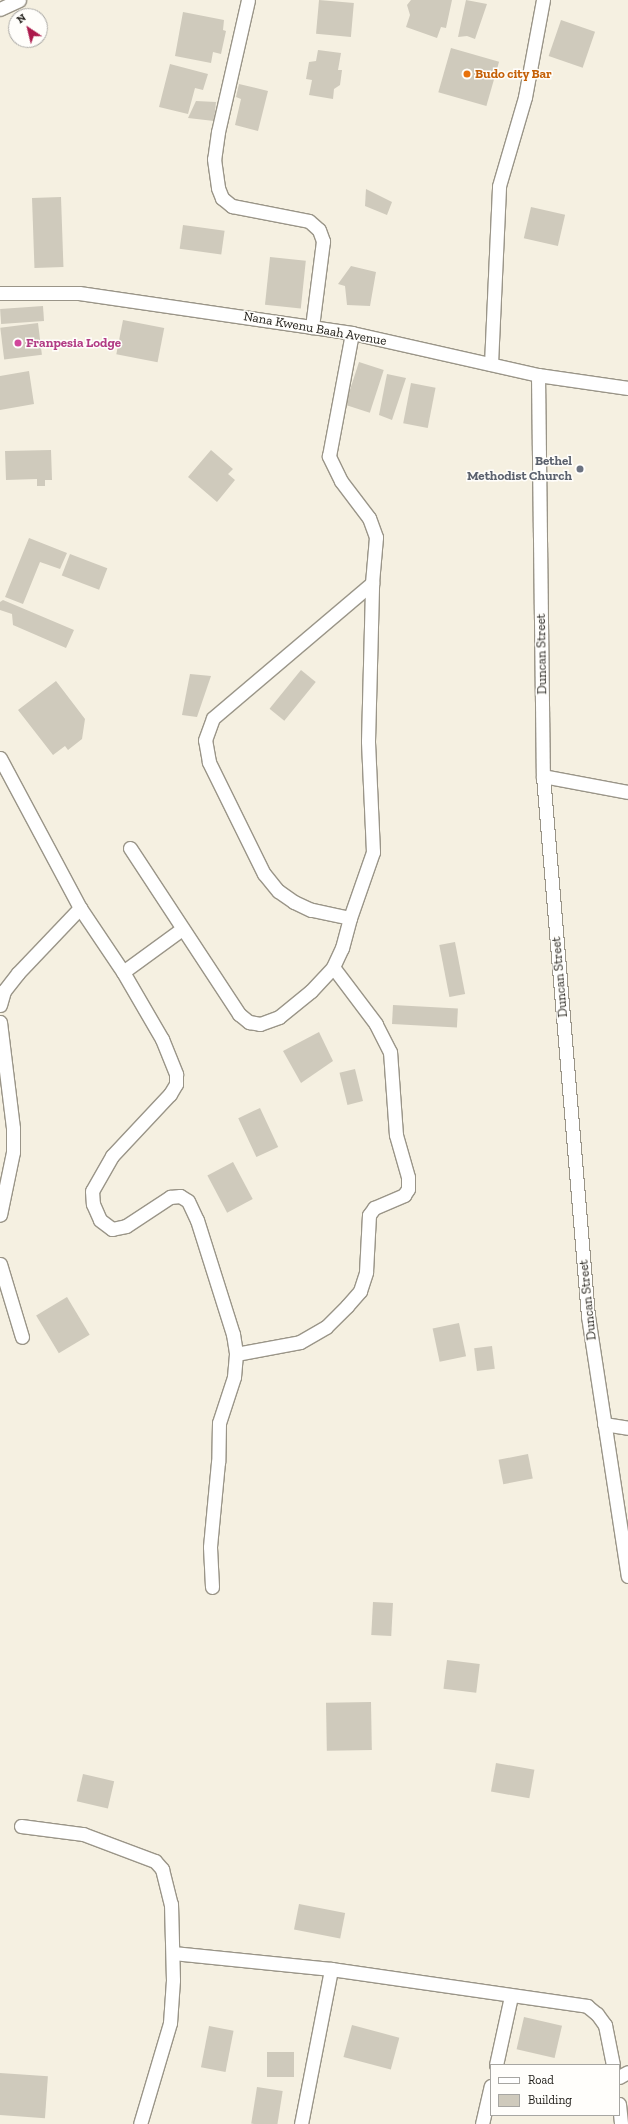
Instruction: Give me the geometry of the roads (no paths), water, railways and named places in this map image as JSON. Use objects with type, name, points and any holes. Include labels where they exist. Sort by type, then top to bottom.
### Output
[{"type":"street","points":[[0,9],[19,0]]},
{"type":"street","points":[[248,0],[218,132],[214,159],[218,188],[222,198],[232,206],[309,221],[319,230],[323,241],[312,327]]},
{"type":"street","points":[[491,364],[499,186],[525,96],[543,0]]},
{"type":"street","name":"Nana Kwenu Baah Avenue","points":[[0,293],[79,293],[352,333],[538,375],[628,388]]},
{"type":"street","points":[[130,848],[238,1014],[249,1022],[260,1024],[279,1017],[311,991],[333,967],[342,948],[350,918],[373,852],[368,741],[372,583],[376,536],[369,518],[340,481],[329,456],[352,333]]},
{"type":"street","name":"Duncan Street","points":[[538,375],[543,776],[588,1316],[628,1576]]},
{"type":"street","points":[[350,918],[311,910],[294,902],[278,891],[264,874],[208,762],[204,740],[213,718],[372,583]]},
{"type":"street","points":[[0,758],[80,908],[123,972],[162,1039],[176,1074],[176,1084],[170,1094],[112,1156],[92,1191],[93,1204],[100,1220],[112,1229],[126,1226],[170,1196],[180,1196],[188,1201],[197,1220],[233,1334],[236,1354],[234,1377],[219,1423],[218,1462],[210,1547],[212,1587]]},
{"type":"street","points":[[543,776],[628,792]]},
{"type":"street","points":[[0,1005],[4,991],[18,973],[80,908]]},
{"type":"street","points":[[123,972],[182,929]]},
{"type":"street","points":[[236,1354],[300,1342],[326,1326],[348,1306],[360,1291],[366,1272],[369,1215],[374,1208],[404,1195],[408,1189],[408,1177],[396,1135],[390,1052],[376,1024],[333,967]]},
{"type":"street","points":[[0,1022],[14,1128],[13,1152],[0,1215]]},
{"type":"street","points":[[0,1264],[22,1337]]},
{"type":"street","points":[[604,1424],[628,1428]]},
{"type":"street","points":[[21,1826],[83,1834],[155,1861],[162,1869],[171,1904],[172,1953],[170,2023],[140,2124]]},
{"type":"street","points":[[172,1953],[331,1969],[587,2006],[597,2014],[605,2024],[613,2064]]},
{"type":"street","points":[[300,2124],[331,1969]]},
{"type":"street","points":[[496,2064],[511,1996]]},
{"type":"street","points":[[482,2124],[490,2090]]},
{"type":"street","points":[[620,2114],[621,2124]]},
{"type":"place","name":"Budo city Bar","points":[[467,74]]},
{"type":"place","name":"Franpesia Lodge","points":[[18,343]]},
{"type":"place","name":"Bethel Methodist Church","points":[[580,469]]}]
